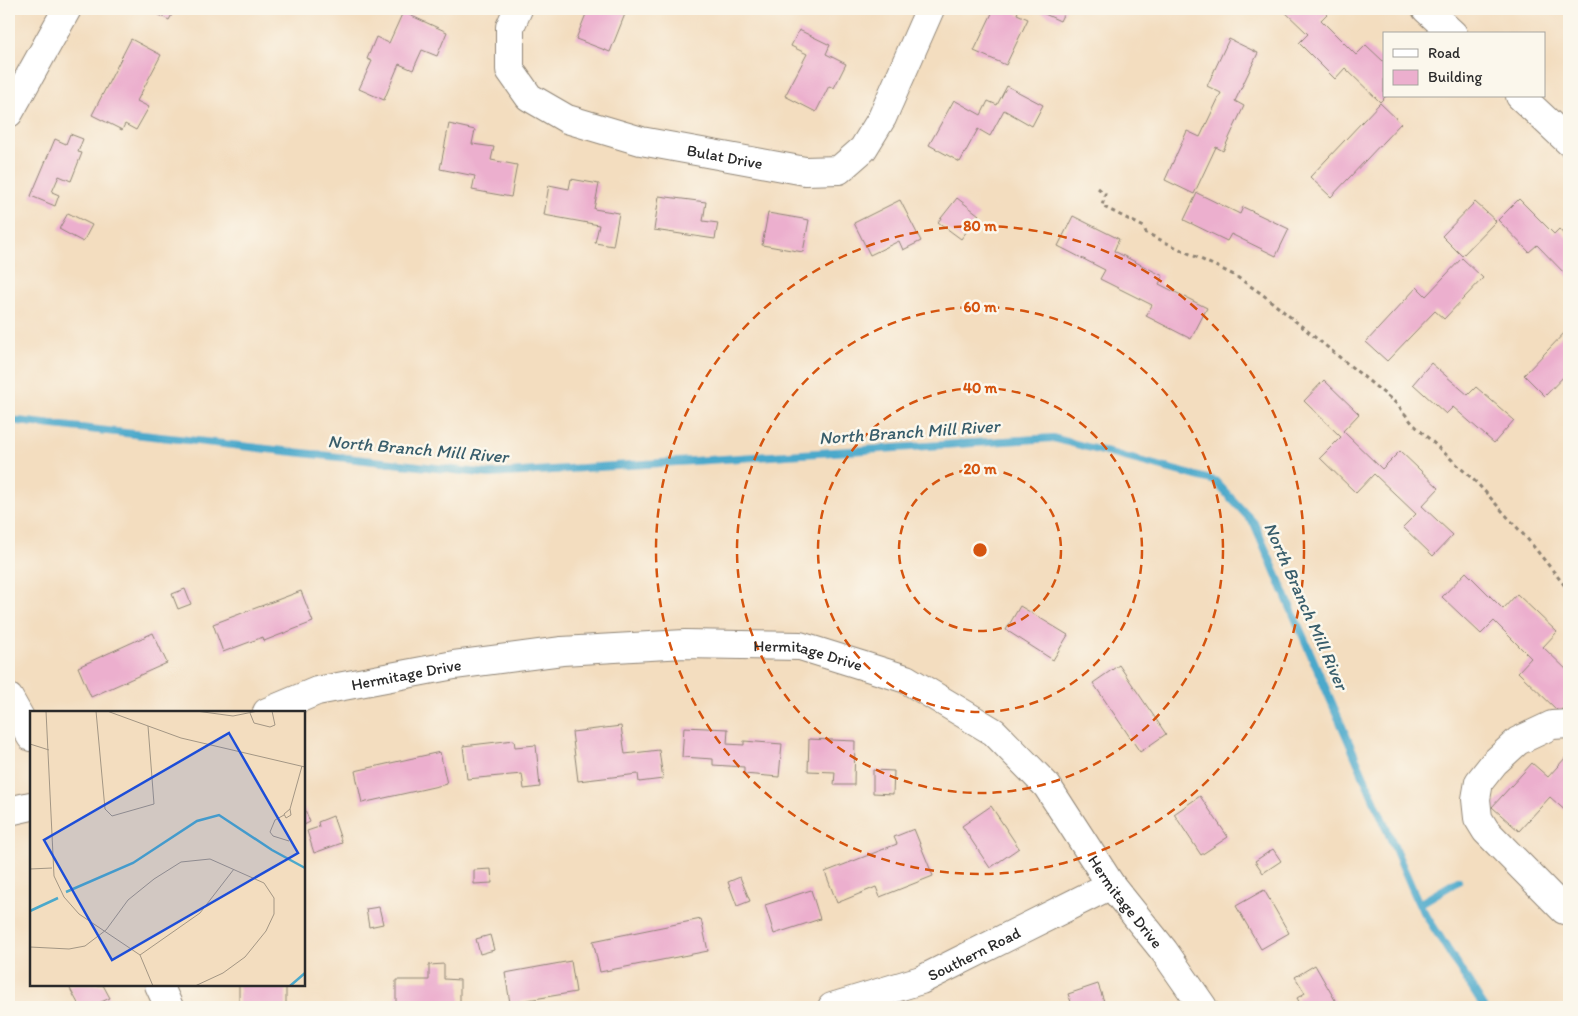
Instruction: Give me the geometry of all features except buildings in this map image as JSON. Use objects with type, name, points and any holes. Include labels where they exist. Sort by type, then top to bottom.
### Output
[{"type":"street","points":[[9,113],[66,9]]},
{"type":"street","name":"Bulat Drive","points":[[518,9],[510,26],[510,70],[529,97],[567,119],[641,141],[805,171],[839,170],[863,149],[882,118],[930,9]]},
{"type":"street","points":[[1426,9],[1451,32]]},
{"type":"street","points":[[1522,98],[1569,142]]},
{"type":"street","name":"Hermitage Drive","points":[[269,711],[317,691],[454,665],[562,651],[686,644],[800,646],[906,679],[994,732],[1047,786],[1111,885],[1164,951],[1203,1007]]},
{"type":"street","points":[[9,698],[30,735]]},
{"type":"street","points":[[1564,910],[1486,831],[1478,818],[1476,799],[1479,782],[1494,763],[1518,741],[1552,725],[1569,724]]},
{"type":"street","points":[[9,811],[30,806]]},
{"type":"street","name":"Southern Road","points":[[832,1007],[922,980],[1111,885]]},
{"type":"street","points":[[159,986],[169,1007]]},
{"type":"path","points":[[1098,188],[1105,194],[1102,206],[1144,227],[1146,233],[1234,275],[1262,294],[1398,404],[1413,424],[1478,484],[1530,542],[1569,591]]},
{"type":"waterway","name":"North Branch Mill River","points":[[9,420],[490,474],[1053,438],[1215,481],[1254,523],[1419,904],[1484,1007]]},
{"type":"waterway","points":[[1419,904],[1458,881]]}]
